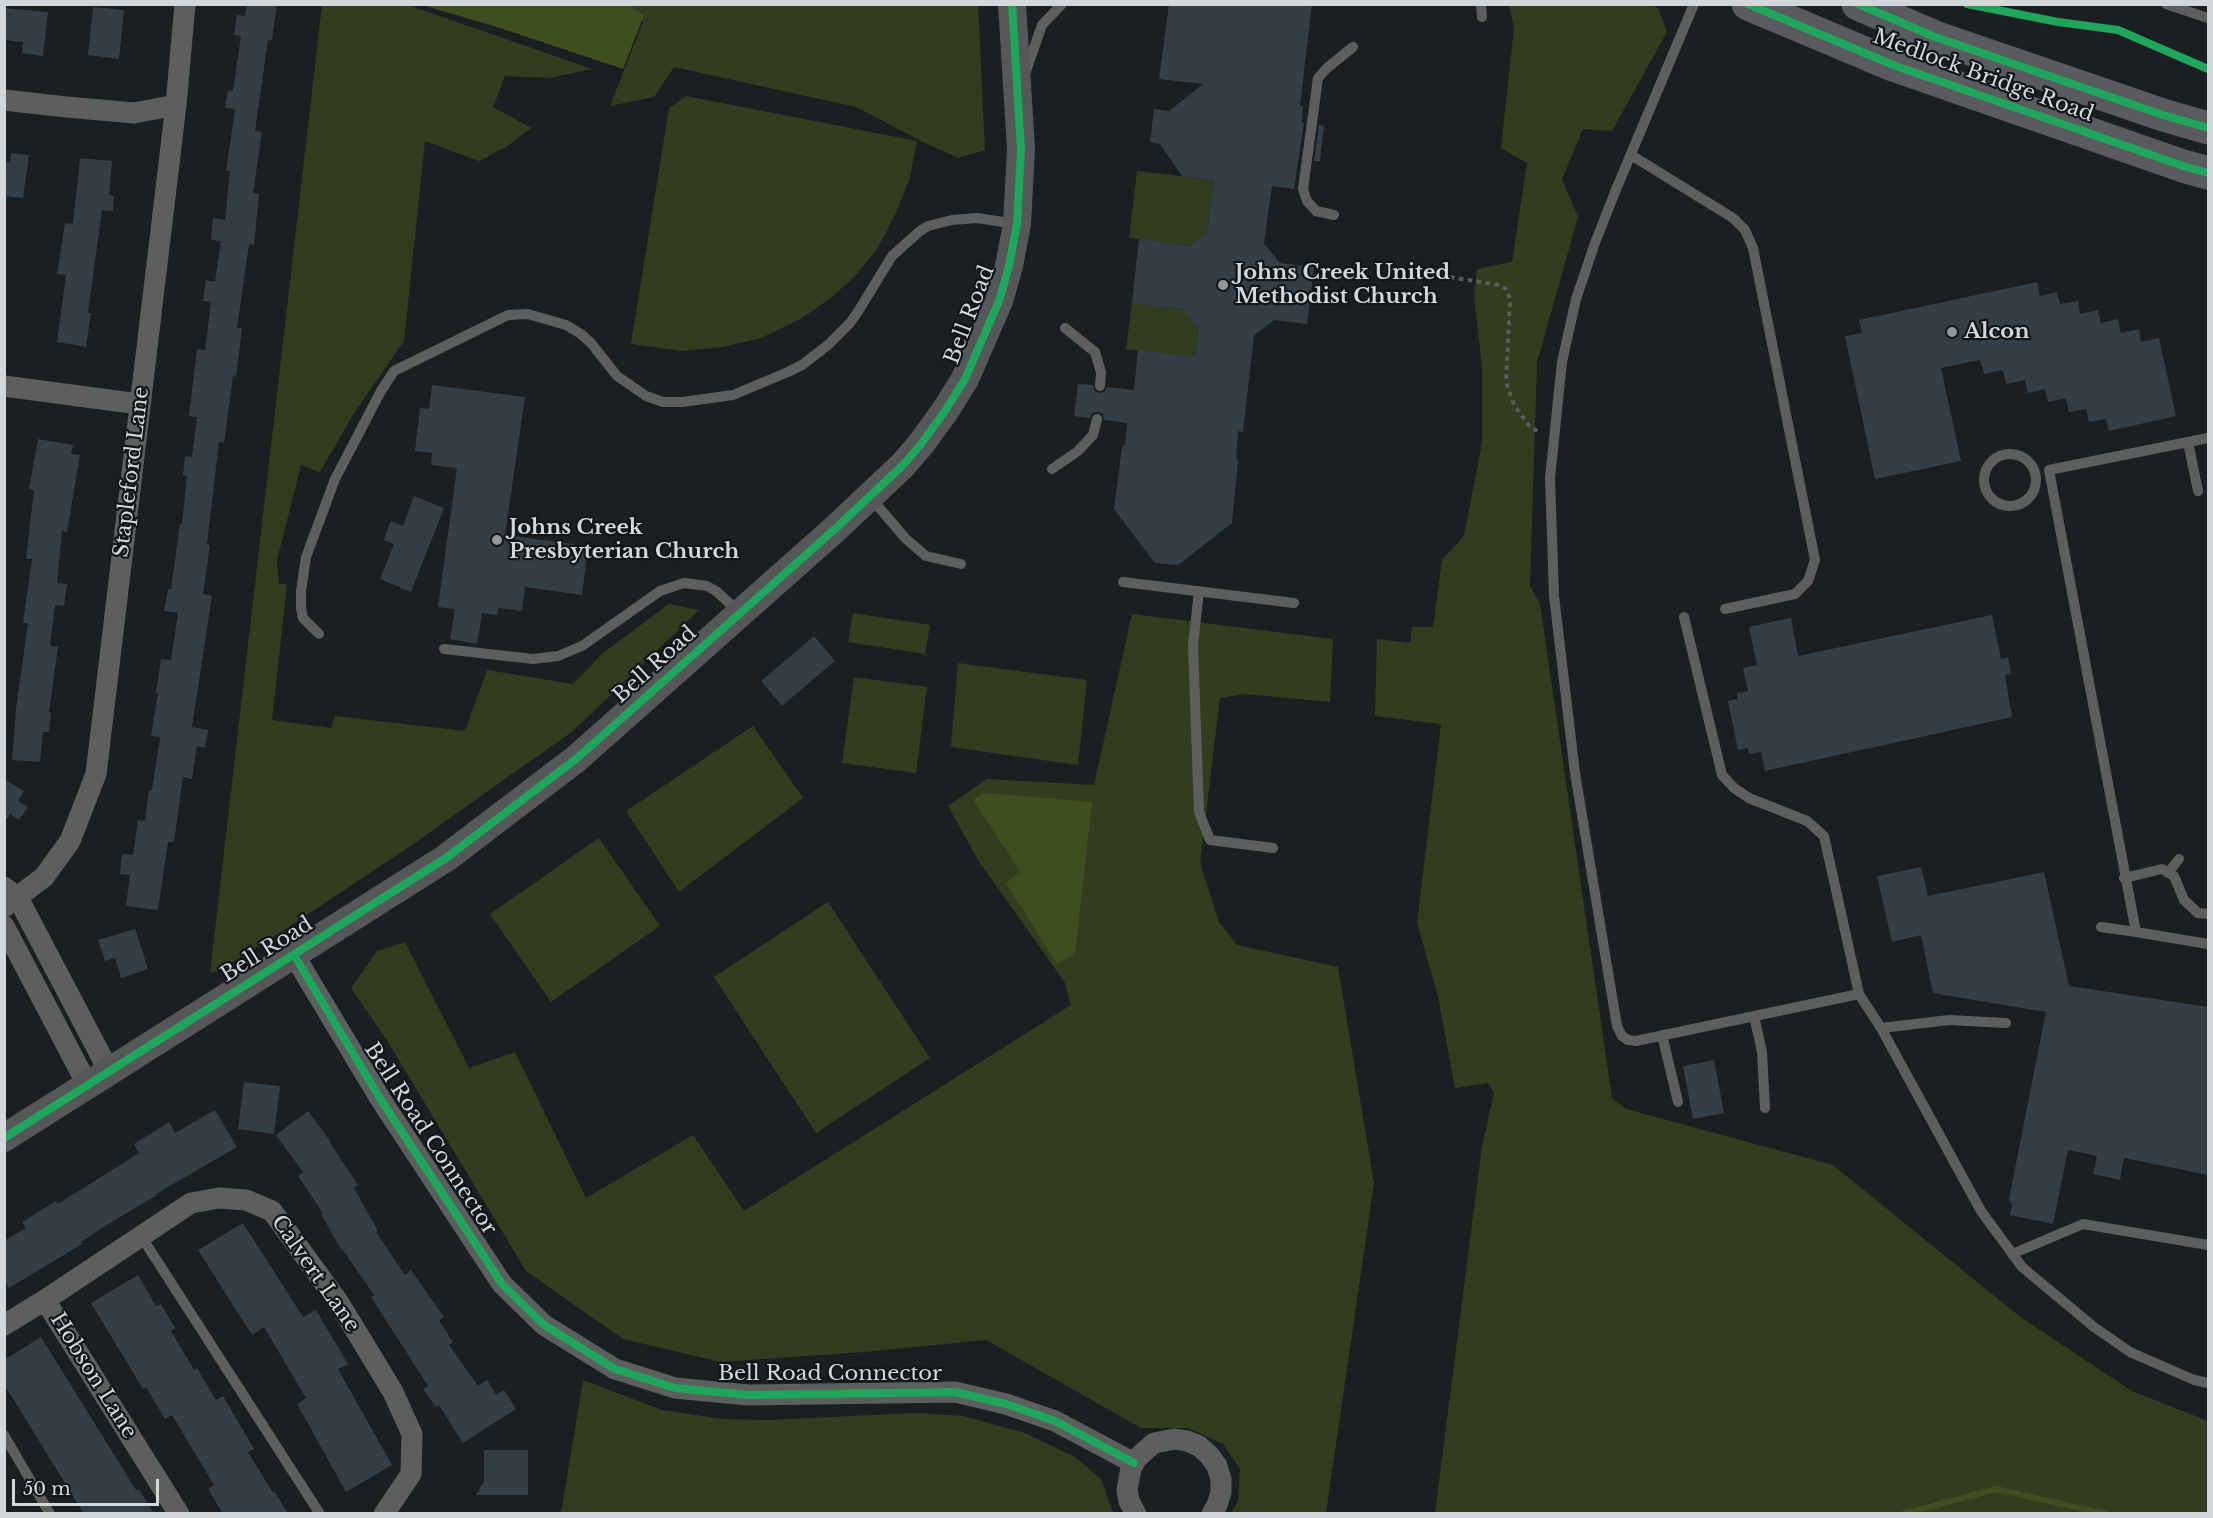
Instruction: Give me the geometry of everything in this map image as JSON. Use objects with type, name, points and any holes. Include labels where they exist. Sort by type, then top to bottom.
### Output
[{"type":"highway","name":"Medlock Bridge Road","points":[[1748,4],[1893,65],[2182,166],[2208,173]]},
{"type":"highway","name":"Medlock Bridge Road","points":[[1858,4],[1935,37],[2208,128]]},
{"type":"street","name":"Stapleford Lane","points":[[9,897],[44,877],[70,841],[96,774],[177,105],[185,4]]},
{"type":"street","name":"Bell Road","points":[[4,1138],[99,1080],[446,858],[567,766],[740,614],[903,465],[945,411],[965,379],[999,301],[1017,224],[1021,149],[1012,4]]},
{"type":"street","points":[[4,100],[134,113],[177,105]]},
{"type":"street","points":[[4,386],[140,404]]},
{"type":"street","points":[[9,897],[64,985],[99,1080]]},
{"type":"street","points":[[4,926],[40,996],[99,1080]]},
{"type":"street","name":"Bell Road Connector","points":[[294,955],[381,1100],[502,1284],[544,1325],[605,1363],[615,1369],[675,1388],[748,1395],[954,1392],[1006,1404],[1055,1421],[1134,1463]]},
{"type":"street","points":[[40,996],[64,985]]},
{"type":"street","name":"Calvert Lane","points":[[4,1325],[191,1203],[219,1198],[246,1200],[272,1211],[339,1304],[393,1392],[412,1434],[411,1474],[384,1514]]},
{"type":"street","name":"Hobson Lane","points":[[45,1300],[178,1514]]},
{"type":"street","points":[[1136,1514],[1129,1501],[1128,1478],[1134,1463],[1144,1450],[1164,1440],[1187,1441],[1199,1446],[1209,1455],[1221,1479],[1221,1492],[1212,1514]]},
{"type":"lane","points":[[1018,94],[1042,25],[1062,4]]},
{"type":"lane","points":[[1481,4],[1482,17]]},
{"type":"lane","points":[[1694,4],[1595,243],[1576,300],[1562,362],[1550,478],[1551,552],[1575,773],[1616,1016],[1622,1036],[1636,1041],[1859,994]]},
{"type":"lane","points":[[2166,4],[2208,18]]},
{"type":"lane","points":[[1334,215],[1316,211],[1307,201],[1303,189],[1318,78],[1353,47]]},
{"type":"lane","points":[[1631,155],[1732,218],[1745,230],[1753,248],[1815,560],[1808,581],[1795,594],[1725,609]]},
{"type":"lane","points":[[319,634],[303,618],[301,608],[306,557],[335,479],[381,391],[394,371],[508,315],[528,314],[561,324],[580,334],[591,343],[617,376],[646,396],[663,402],[682,402],[733,395],[795,369],[828,345],[850,323],[885,264],[898,249],[928,226],[952,220],[977,218],[1017,224]]},
{"type":"lane","points":[[1065,328],[1095,352],[1101,372],[1100,386]]},
{"type":"lane","points":[[1052,469],[1078,451],[1093,435],[1097,419]]},
{"type":"lane","points":[[2035,472],[2208,438]]},
{"type":"lane","points":[[2188,442],[2198,491]]},
{"type":"lane","points":[[2017,455],[2031,465],[2035,472],[2036,481],[2031,496],[2016,506],[2000,505],[1992,500],[1984,485],[1987,468],[1999,456],[2017,455]]},
{"type":"lane","points":[[2049,470],[2136,932]]},
{"type":"lane","points":[[869,496],[906,539],[926,556],[961,564]]},
{"type":"lane","points":[[1123,582],[1294,603]]},
{"type":"lane","points":[[444,649],[533,659],[558,656],[582,646],[660,591],[684,583],[707,586],[726,597],[740,614]]},
{"type":"lane","points":[[1199,591],[1193,645],[1199,812],[1210,840],[1273,848]]},
{"type":"lane","points":[[1684,617],[1722,775],[1734,788],[1749,798],[1806,821],[1824,836],[1859,994],[1881,1028],[1981,1211],[2022,1267],[2094,1327],[2130,1352],[2194,1380],[2208,1383]]},
{"type":"lane","points":[[2168,873],[2179,860]]},
{"type":"lane","points":[[2124,878],[2162,869],[2174,876],[2184,900],[2198,913],[2208,914]]},
{"type":"lane","points":[[2101,927],[2208,944]]},
{"type":"lane","points":[[1754,1016],[1762,1052],[1765,1108]]},
{"type":"lane","points":[[1881,1028],[1948,1020],[2006,1023]]},
{"type":"lane","points":[[1662,1035],[1678,1102]]},
{"type":"lane","points":[[2013,1254],[2083,1224],[2208,1245]]},
{"type":"lane","points":[[141,1236],[320,1514]]},
{"type":"lane","points":[[4,1435],[50,1514]]},
{"type":"path","points":[[1450,278],[1499,285],[1506,289],[1510,298],[1506,382],[1514,405],[1530,427],[1554,439]]},
{"type":"shaded area","points":[[628,4],[644,15],[623,69],[422,5]]},
{"type":"shaded area","points":[[322,5],[408,5],[592,69],[550,78],[505,76],[493,107],[531,128],[506,147],[479,161],[425,141],[404,341],[354,413],[320,472],[301,465],[277,560],[279,584],[287,584],[272,720],[331,728],[335,716],[465,731],[487,670],[573,684],[603,653],[669,604],[699,610],[573,731],[409,847],[281,932],[218,971],[210,973]]},
{"type":"shaded area","points":[[629,5],[978,5],[985,150],[958,158],[856,107],[674,67],[654,97],[610,106],[643,22]]},
{"type":"shaded area","points":[[1509,5],[1651,5],[1658,8],[1667,32],[1612,131],[1583,129],[1562,179],[1578,217],[1537,362],[1530,586],[1540,604],[1612,1098],[1626,1109],[1833,1165],[2019,1316],[2132,1391],[2208,1421],[2208,1513],[1435,1513],[1482,1146],[1494,1093],[1488,1083],[1455,1088],[1438,996],[1417,923],[1441,724],[1375,716],[1377,639],[1410,643],[1412,627],[1433,627],[1442,560],[1464,536],[1482,443],[1482,367],[1474,296],[1477,269],[1512,262],[1527,163],[1501,148],[1514,28]]},
{"type":"shaded area","points":[[686,96],[917,141],[910,177],[896,213],[877,249],[855,276],[832,297],[802,318],[761,338],[723,347],[683,351],[631,344],[669,108]]},
{"type":"shaded area","points":[[1137,171],[1214,180],[1207,232],[1190,246],[1129,238]]},
{"type":"shaded area","points":[[1132,303],[1184,309],[1198,330],[1195,357],[1126,349]]},
{"type":"shaded area","points":[[853,613],[930,625],[925,654],[848,642]]},
{"type":"shaded area","points":[[1132,614],[1333,639],[1330,702],[1245,694],[1220,698],[1200,863],[1219,922],[1237,945],[1338,967],[1374,1183],[1326,1513],[1231,1513],[1238,1501],[1240,1469],[1223,1444],[1188,1428],[1141,1428],[986,1340],[864,1352],[721,1362],[623,1339],[526,1271],[388,1042],[351,988],[377,951],[405,942],[469,1068],[515,1052],[586,1198],[693,1135],[744,1211],[1071,1005],[1065,983],[978,860],[948,806],[987,779],[1094,785]]},
{"type":"shaded area","points":[[958,663],[1087,680],[1078,765],[951,747]]},
{"type":"shaded area","points":[[854,677],[927,687],[916,773],[842,763]]},
{"type":"shaded area","points":[[753,726],[803,798],[679,892],[626,811]]},
{"type":"shaded area","points":[[983,793],[1092,802],[1075,954],[1057,964],[1006,883],[1020,871],[973,800]]},
{"type":"shaded area","points":[[599,838],[660,926],[551,1002],[490,914]]},
{"type":"shaded area","points":[[828,902],[930,1058],[816,1133],[714,977]]},
{"type":"shaded area","points":[[583,1380],[662,1410],[722,1419],[768,1420],[917,1413],[963,1416],[1025,1433],[1075,1457],[1101,1479],[1113,1513],[561,1513]]},
{"type":"building","points":[[247,4],[277,4],[272,40],[268,40],[255,131],[262,132],[253,193],[259,194],[254,245],[249,244],[237,328],[242,328],[236,377],[233,376],[224,443],[219,442],[207,544],[210,545],[203,594],[212,596],[192,727],[208,730],[205,748],[197,746],[192,779],[183,777],[174,842],[168,842],[158,910],[126,906],[130,875],[120,874],[122,854],[133,855],[138,820],[145,821],[160,737],[151,736],[158,693],[156,693],[161,659],[171,660],[178,613],[164,611],[168,589],[171,589],[180,524],[182,524],[187,476],[183,475],[185,456],[192,457],[197,417],[189,416],[197,349],[205,350],[211,302],[203,301],[206,280],[215,282],[221,241],[211,240],[213,218],[225,220],[230,171],[226,171],[235,109],[225,108],[228,90],[233,91],[241,36],[234,35],[237,15],[245,16]]},
{"type":"building","name":"Johns Creek United Methodist Church","points":[[1169,4],[1312,4],[1300,106],[1303,106],[1302,123],[1304,123],[1294,189],[1272,186],[1264,243],[1280,263],[1314,267],[1307,324],[1274,320],[1254,335],[1243,432],[1238,431],[1236,458],[1238,462],[1232,523],[1178,565],[1155,563],[1114,509],[1127,423],[1104,420],[1103,414],[1098,412],[1092,413],[1090,418],[1074,416],[1078,384],[1093,385],[1094,390],[1099,393],[1104,392],[1107,387],[1134,390],[1138,350],[1195,357],[1198,330],[1184,309],[1132,303],[1139,239],[1190,246],[1207,232],[1214,180],[1182,176],[1160,144],[1150,142],[1154,109],[1169,111],[1203,84],[1159,79]]},
{"type":"building","points":[[93,7],[124,10],[119,59],[88,55]]},
{"type":"building","points":[[4,8],[48,12],[43,56],[22,53],[23,42],[4,40]]},
{"type":"building","points":[[1319,125],[1324,126],[1320,161],[1314,161]]},
{"type":"building","points":[[11,153],[29,155],[23,198],[4,196],[4,162],[10,162]]},
{"type":"building","points":[[80,158],[112,161],[109,195],[114,196],[113,211],[102,210],[88,313],[91,313],[86,347],[57,342],[66,275],[57,274],[65,223],[73,224]]},
{"type":"building","points":[[2037,282],[2040,296],[2057,292],[2060,304],[2078,301],[2080,314],[2098,310],[2101,323],[2118,319],[2121,333],[2139,329],[2141,342],[2159,338],[2176,416],[2109,431],[2106,419],[2089,422],[2086,409],[2069,412],[2066,398],[2048,402],[2045,389],[2028,393],[2025,380],[2006,384],[2003,370],[1984,374],[1980,360],[1941,368],[1961,461],[1875,479],[1845,336],[1862,333],[1859,320]]},
{"type":"building","points":[[432,385],[525,397],[505,535],[588,546],[582,595],[525,587],[522,611],[499,608],[497,615],[482,613],[477,644],[450,639],[455,609],[438,607],[457,468],[431,465],[432,453],[415,451],[420,408],[429,409]]},
{"type":"building","points":[[38,439],[73,445],[71,454],[80,455],[67,532],[62,531],[57,583],[67,584],[64,606],[55,605],[50,646],[58,647],[49,712],[51,712],[49,732],[43,732],[40,762],[12,760],[16,709],[28,623],[23,623],[32,559],[26,559],[34,490],[29,489]]},
{"type":"building","points":[[414,496],[444,508],[411,592],[380,579],[394,544],[384,540],[391,521],[403,526]]},
{"type":"building","points":[[1992,615],[2001,659],[2008,657],[2011,674],[2005,675],[2012,717],[1765,771],[1761,752],[1749,754],[1748,748],[1738,750],[1728,701],[1738,699],[1737,693],[1748,691],[1743,668],[1757,665],[1749,627],[1791,618],[1798,656]]},
{"type":"building","points":[[814,636],[835,661],[782,706],[761,681]]},
{"type":"building","points":[[4,779],[24,791],[18,801],[28,807],[19,820],[10,814],[4,823]]},
{"type":"building","points":[[1921,867],[1928,896],[2044,872],[2069,986],[2208,1007],[2208,1175],[2124,1158],[2120,1180],[2093,1174],[2097,1156],[2068,1150],[2053,1224],[2010,1215],[2012,1205],[2009,1199],[2046,1012],[1933,993],[1921,935],[1892,942],[1877,876]]},
{"type":"building","points":[[135,929],[148,969],[121,978],[115,958],[105,961],[98,940]]},
{"type":"building","points":[[1714,1060],[1724,1113],[1693,1119],[1683,1066]]},
{"type":"building","points":[[244,1082],[280,1086],[274,1134],[238,1129]]},
{"type":"building","points":[[215,1110],[237,1147],[156,1194],[81,1242],[82,1244],[9,1288],[4,1280],[4,1241],[26,1228],[22,1222],[56,1201],[58,1204],[139,1153],[134,1144],[169,1122],[175,1133]]},
{"type":"building","points":[[308,1111],[358,1185],[354,1188],[378,1231],[376,1232],[405,1275],[411,1270],[444,1317],[439,1320],[453,1342],[449,1345],[478,1386],[487,1380],[496,1395],[504,1390],[516,1409],[463,1443],[439,1405],[436,1407],[423,1389],[428,1386],[371,1297],[374,1295],[342,1251],[321,1214],[323,1213],[298,1176],[303,1172],[276,1135]]},
{"type":"building","points":[[243,1223],[303,1317],[316,1310],[348,1364],[338,1369],[392,1465],[346,1492],[297,1404],[306,1398],[264,1327],[252,1335],[198,1250]]},
{"type":"building","points":[[138,1275],[156,1306],[161,1304],[175,1328],[171,1331],[194,1370],[197,1368],[216,1400],[223,1396],[254,1449],[248,1452],[288,1514],[223,1514],[208,1489],[214,1485],[172,1415],[165,1419],[146,1387],[143,1389],[91,1303]]},
{"type":"building","points":[[41,1337],[136,1490],[139,1489],[154,1514],[84,1514],[4,1384],[4,1360]]},
{"type":"building","points":[[484,1450],[528,1450],[528,1495],[476,1495],[484,1481]]},
{"type":"waterway","points":[[1903,1514],[1996,1489],[2106,1514]]},
{"type":"cycle path","points":[[4,1138],[446,858],[576,759],[835,529],[903,465],[945,411],[965,379],[999,301],[1009,266],[1017,224],[1021,149],[1012,4]]},
{"type":"cycle path","points":[[1748,4],[1893,65],[2208,173]]},
{"type":"cycle path","points":[[1858,4],[1935,37],[2163,115],[2208,128]]},
{"type":"cycle path","points":[[1967,4],[2058,22],[2118,30],[2208,69]]},
{"type":"cycle path","points":[[294,955],[381,1100],[502,1284],[544,1325],[615,1369],[675,1388],[748,1395],[955,1392],[1006,1404],[1055,1421],[1134,1463]]},
{"type":"place","name":"Johns Creek United Methodist Church","points":[[1223,285]]},
{"type":"place","name":"Alcon","points":[[1952,332]]},
{"type":"place","name":"Johns Creek Presbyterian Church","points":[[497,540]]}]
